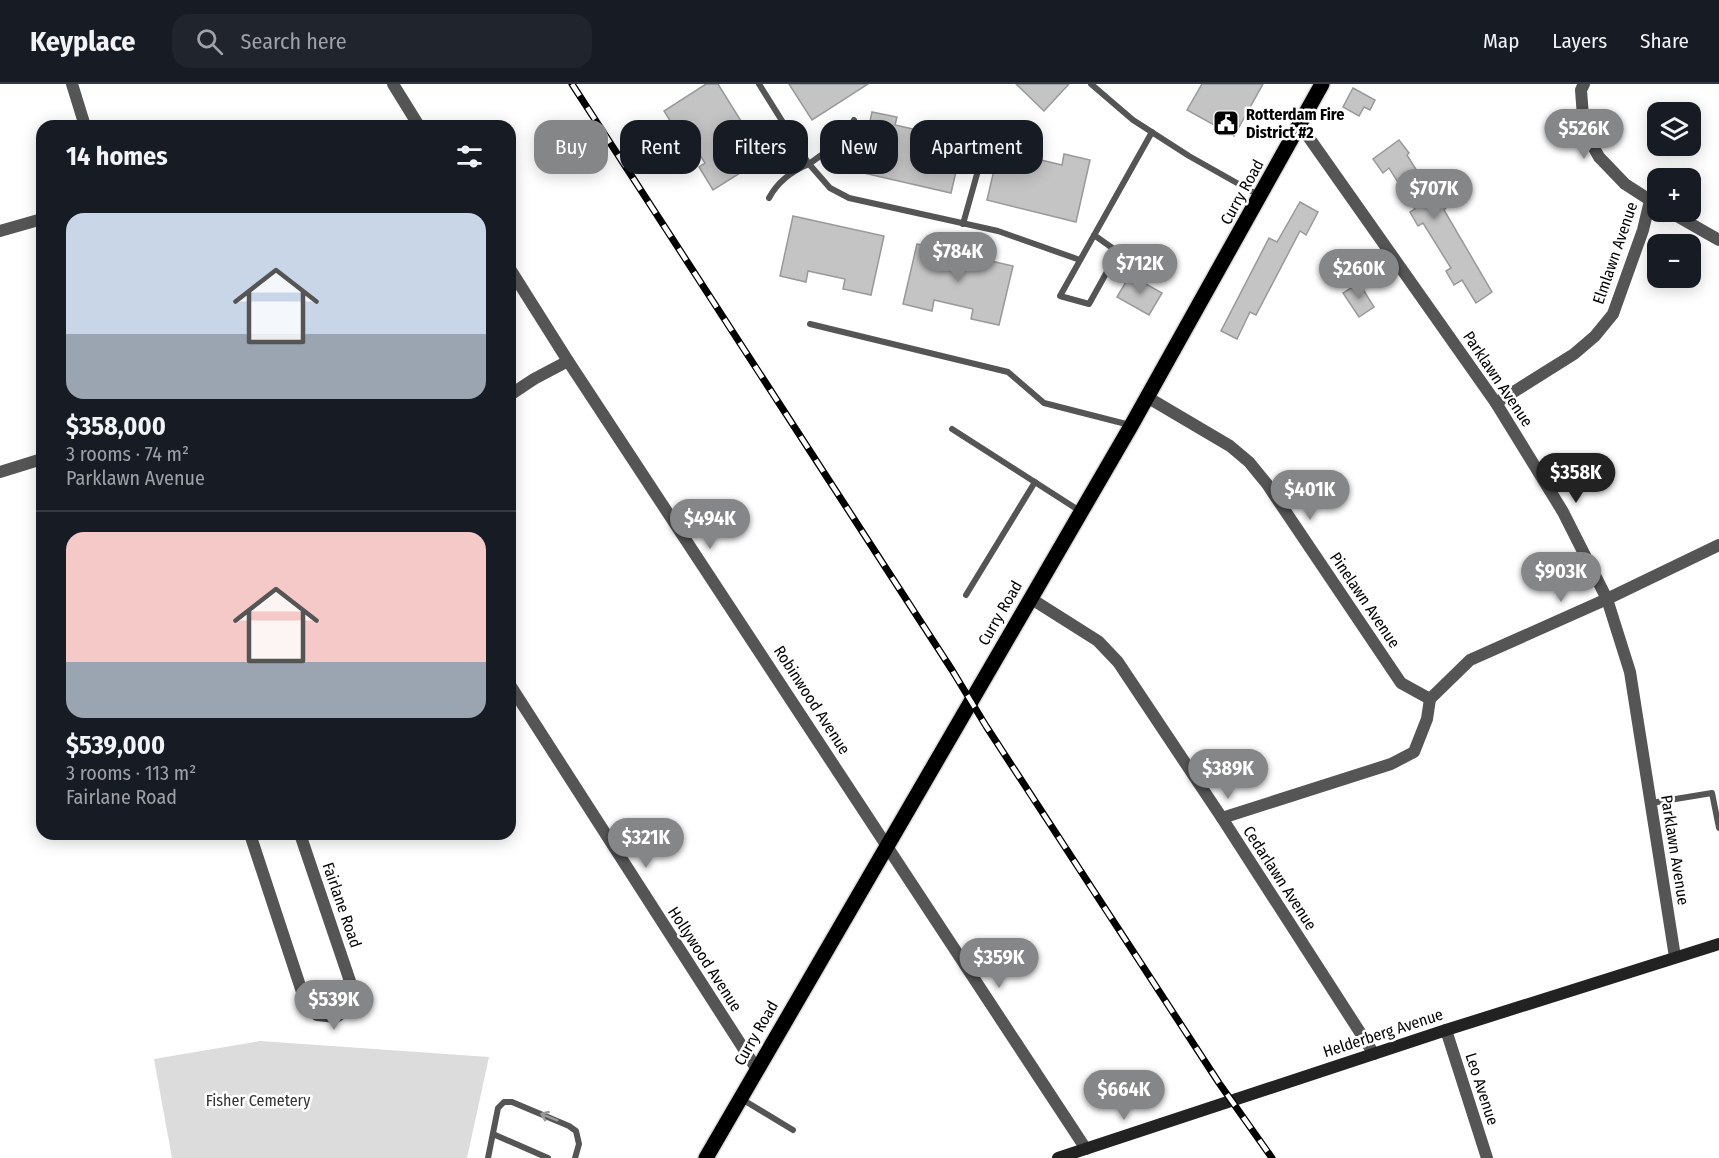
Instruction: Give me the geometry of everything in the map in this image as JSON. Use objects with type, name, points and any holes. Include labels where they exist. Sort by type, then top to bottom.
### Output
[{"type":"main road","name":"Curry Road","points":[[709,1157],[756,1068],[1131,426],[1322,84]]},
{"type":"street","points":[[72,84],[83,120]]},
{"type":"street","points":[[393,84],[415,120]]},
{"type":"street","points":[[1584,84],[1581,90],[1584,130],[1599,157],[1625,184],[1647,198]]},
{"type":"street","name":"Parklawn Avenue","points":[[1300,125],[1496,403],[1563,512],[1607,599],[1630,672],[1675,957]]},
{"type":"street","name":"Elmlawn Avenue","points":[[1496,403],[1574,354],[1595,336],[1613,314],[1647,220]]},
{"type":"street","points":[[0,231],[36,221]]},
{"type":"street","points":[[1688,222],[1719,240]]},
{"type":"street","name":"Robinwood Avenue","points":[[516,279],[1089,1154]]},
{"type":"street","points":[[516,390],[568,361]]},
{"type":"street","name":"Pinelawn Avenue","points":[[1147,397],[1230,446],[1250,462],[1401,683],[1430,699]]},
{"type":"street","points":[[0,472],[36,461]]},
{"type":"street","points":[[1222,818],[1391,764],[1414,752],[1427,719],[1430,699],[1470,660],[1607,599],[1719,545]]},
{"type":"street","name":"Cedarlawn Avenue","points":[[1030,598],[1098,641],[1118,662],[1374,1054]]},
{"type":"street","name":"Hollywood Avenue","points":[[516,694],[756,1068]]},
{"type":"street","name":"Fairlane Road","points":[[252,840],[304,998],[316,1015],[336,1017],[352,1006],[353,990],[302,840]]},
{"type":"street","name":"Helderberg Avenue","points":[[1058,1158],[1089,1154],[1446,1030],[1719,944]]},
{"type":"street","name":"Leo Avenue","points":[[1446,1030],[1487,1158]]},
{"type":"lane","points":[[759,84],[809,164],[830,189],[849,198],[998,231],[1080,260]]},
{"type":"lane","points":[[1091,84],[1133,120],[1189,156],[1260,196]]},
{"type":"lane","points":[[1094,235],[1118,252],[1089,304],[1060,296],[1094,235],[1152,132]]},
{"type":"lane","points":[[770,198],[775,186],[820,156]]},
{"type":"lane","points":[[963,224],[977,174]]},
{"type":"lane","points":[[810,324],[1008,372],[1044,403],[1131,426]]},
{"type":"lane","points":[[952,429],[1080,512]]},
{"type":"lane","points":[[966,595],[1035,482]]},
{"type":"lane","points":[[1651,803],[1712,793],[1719,828]]},
{"type":"lane","points":[[740,1098],[793,1131]]},
{"type":"lane","points":[[488,1158],[498,1108],[504,1102],[512,1102],[576,1131],[579,1144],[575,1158]]},
{"type":"lane","points":[[493,1134],[548,1158]]},
{"type":"green space","name":"Fisher Cemetery","points":[[260,1041],[489,1057],[467,1158],[172,1158],[154,1059]]},
{"type":"building","points":[[706,84],[718,84],[740,120],[713,120],[713,174],[738,174],[713,190],[701,170],[701,166],[705,163],[701,157],[701,120],[670,120],[664,111]]},
{"type":"building","points":[[789,84],[868,84],[812,120]]},
{"type":"building","points":[[1016,84],[1069,84],[1044,111]]},
{"type":"building","name":"Rotterdam Fire District #2","points":[[1202,84],[1263,84],[1234,136],[1187,110]]},
{"type":"building","points":[[1353,88],[1375,100],[1370,110],[1364,107],[1359,116],[1343,107]]},
{"type":"building","points":[[872,112],[897,117],[896,120],[870,120]]},
{"type":"building","points":[[898,126],[910,128],[910,174],[955,174],[951,193],[868,174],[898,174]]},
{"type":"building","points":[[1399,140],[1409,153],[1407,155],[1433,197],[1437,194],[1446,208],[1444,210],[1492,292],[1476,303],[1462,280],[1454,285],[1446,271],[1451,268],[1423,223],[1418,226],[1410,212],[1415,209],[1389,168],[1383,173],[1373,159]]},
{"type":"building","points":[[1064,154],[1090,160],[1076,222],[987,200],[993,174],[1043,174],[1043,160],[1062,165]]},
{"type":"building","points":[[1300,202],[1318,212],[1306,235],[1300,231],[1256,315],[1250,312],[1237,339],[1221,331],[1269,238],[1277,242]]},
{"type":"building","points":[[793,216],[884,236],[871,295],[843,289],[845,279],[808,271],[806,282],[780,276]]},
{"type":"building","points":[[917,244],[1013,266],[999,325],[971,319],[973,309],[934,300],[932,311],[903,304]]},
{"type":"building","points":[[1130,275],[1162,293],[1149,315],[1117,297]]},
{"type":"building","points":[[1359,283],[1374,307],[1359,317],[1343,293]]},
{"type":"railway","points":[[572,84],[986,726],[1219,1083],[1272,1158]]},
{"type":"place","name":"Rotterdam Fire District #2","points":[[1226,123]]}]
